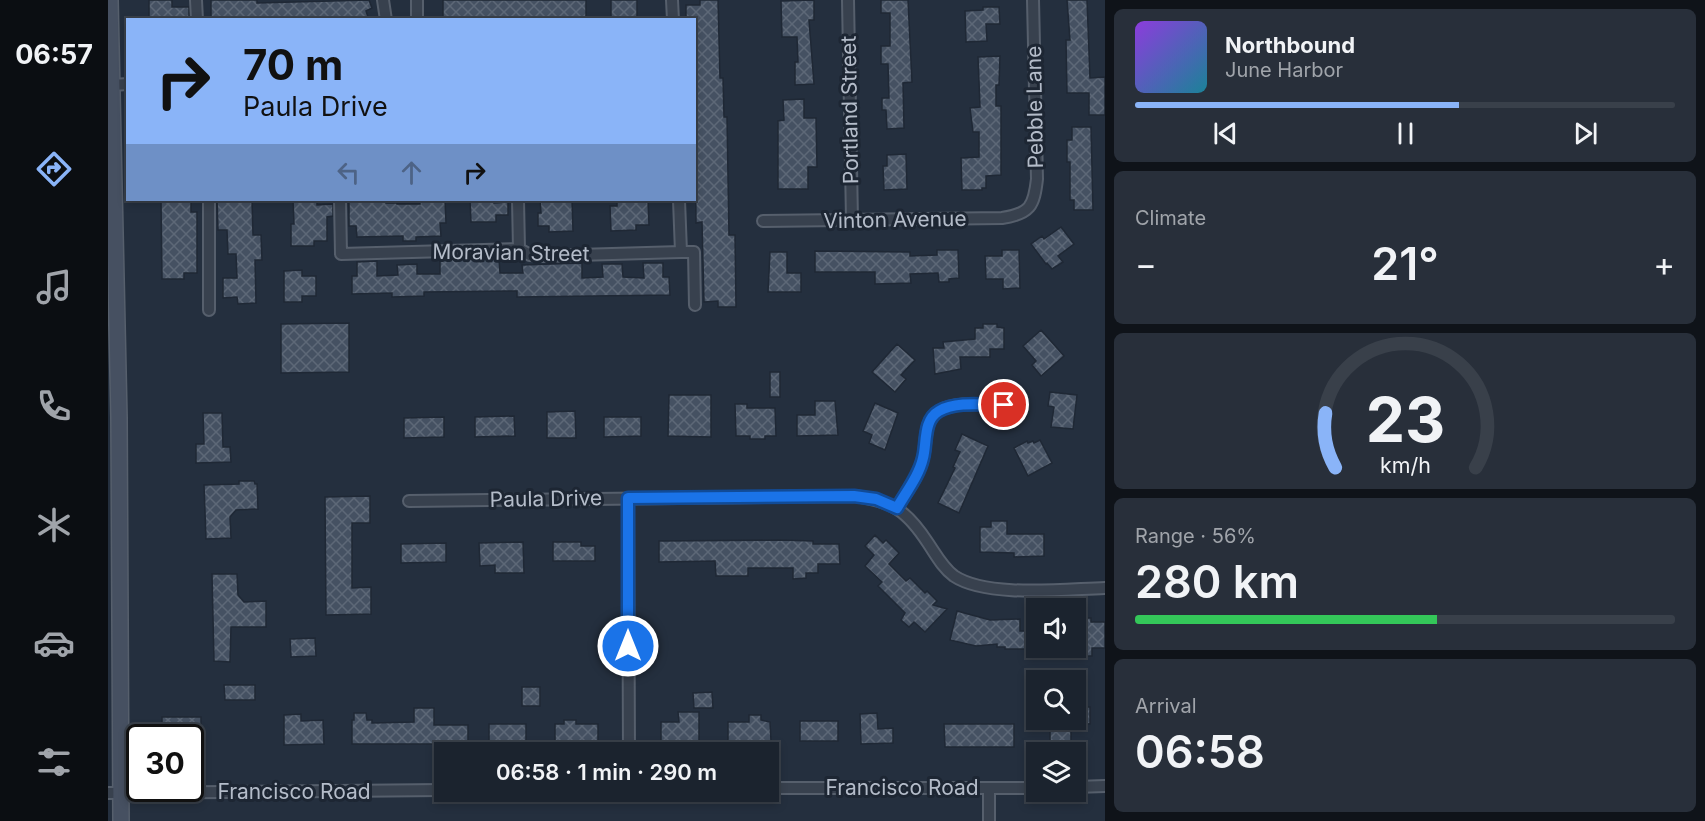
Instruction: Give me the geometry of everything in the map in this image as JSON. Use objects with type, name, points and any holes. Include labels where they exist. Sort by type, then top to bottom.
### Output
[{"type":"main road","points":[[110,0],[120,84],[119,418],[114,793],[122,821]]},
{"type":"street","points":[[195,0],[198,18]]},
{"type":"street","points":[[383,0],[386,18]]},
{"type":"street","points":[[417,0],[417,18]]},
{"type":"street","points":[[672,0],[673,18]]},
{"type":"street","name":"Portland Street","points":[[848,0],[852,220]]},
{"type":"street","name":"Pebble Lane","points":[[1026,211],[1032,204],[1037,179],[1033,0]]},
{"type":"street","points":[[209,201],[209,310]]},
{"type":"street","name":"Moravian Street","points":[[339,201],[341,254],[519,249],[530,255],[543,256],[681,252]]},
{"type":"street","points":[[518,201],[519,249]]},
{"type":"street","points":[[679,201],[681,252],[694,252],[695,305]]},
{"type":"street","name":"Vinton Avenue","points":[[763,221],[1002,218],[1014,217],[1026,211]]},
{"type":"street","points":[[1004,405],[956,406],[940,410],[933,415],[929,423],[923,458],[917,475],[897,508],[911,518],[939,560],[954,576],[974,585],[997,590],[1105,588]]},
{"type":"street","name":"Paula Drive","points":[[409,501],[854,496],[876,499],[897,508]]},
{"type":"street","points":[[628,498],[629,742]]},
{"type":"street","points":[[1086,787],[1105,786]]},
{"type":"street","name":"Francisco Road","points":[[779,788],[1026,788]]},
{"type":"street","points":[[989,788],[989,821]]},
{"type":"street","name":"Francisco Road","points":[[114,793],[434,790]]},
{"type":"building","points":[[149,0],[172,0],[172,7],[189,7],[189,18],[149,18]]},
{"type":"building","points":[[211,0],[257,0],[257,3],[369,0],[372,8],[366,11],[368,18],[211,17]]},
{"type":"building","points":[[443,0],[586,0],[586,18],[443,18]]},
{"type":"building","points":[[611,0],[637,0],[637,17],[611,17]]},
{"type":"building","points":[[700,0],[718,0],[720,78],[723,78],[724,117],[727,117],[729,235],[735,235],[736,307],[718,307],[718,301],[704,302],[702,222],[696,223],[696,18],[686,18],[686,5],[700,5]]},
{"type":"building","points":[[814,0],[814,20],[809,20],[814,84],[795,85],[795,62],[798,62],[797,37],[782,37],[781,1]]},
{"type":"building","points":[[881,0],[908,0],[912,82],[903,83],[904,128],[887,129],[886,110],[882,110],[882,98],[889,98],[888,64],[881,64],[881,46],[890,46],[890,13],[881,13]]},
{"type":"building","points":[[1067,0],[1087,0],[1090,78],[1105,77],[1105,115],[1089,115],[1089,93],[1067,93],[1066,40],[1070,40]]},
{"type":"building","points":[[983,7],[999,7],[1000,24],[986,24],[987,41],[966,42],[965,11],[983,10]]},
{"type":"building","points":[[1000,56],[996,106],[1001,106],[1001,175],[986,176],[986,188],[982,190],[962,190],[961,158],[979,157],[979,132],[973,132],[970,108],[980,107],[978,57]]},
{"type":"building","points":[[804,99],[804,118],[816,118],[817,167],[808,167],[808,189],[778,189],[778,121],[784,120],[783,100]]},
{"type":"building","points":[[1072,127],[1091,127],[1093,210],[1074,210],[1074,200],[1070,200],[1070,162],[1067,162],[1067,140],[1072,140]]},
{"type":"building","points":[[906,154],[907,189],[884,190],[883,166],[887,166],[887,155]]},
{"type":"building","points":[[161,201],[191,201],[191,212],[197,212],[197,273],[184,273],[184,279],[162,279]]},
{"type":"building","points":[[217,201],[252,201],[253,235],[261,235],[262,260],[255,260],[256,303],[238,304],[237,297],[223,298],[223,278],[237,278],[236,254],[228,254],[227,230],[218,230]]},
{"type":"building","points":[[293,201],[317,201],[317,205],[333,204],[333,216],[327,217],[327,241],[314,241],[314,246],[291,246],[291,224],[294,224]]},
{"type":"building","points":[[349,201],[420,204],[420,201],[445,201],[446,223],[440,223],[441,236],[416,237],[416,241],[403,241],[403,236],[357,237],[356,226],[349,226]]},
{"type":"building","points":[[470,201],[508,202],[508,215],[496,215],[496,222],[471,222]]},
{"type":"building","points":[[540,201],[572,201],[573,231],[549,232],[549,226],[538,226],[538,213],[541,213]]},
{"type":"building","points":[[617,201],[648,201],[649,225],[636,225],[636,230],[611,231],[610,206],[617,206]]},
{"type":"building","points":[[1061,227],[1074,244],[1058,256],[1063,262],[1052,269],[1031,244],[1042,236],[1044,239]]},
{"type":"building","points":[[937,250],[958,250],[959,278],[949,279],[949,282],[939,282],[938,273],[910,274],[911,283],[875,284],[875,272],[815,272],[815,251],[910,252],[910,256],[937,255]]},
{"type":"building","points":[[1002,250],[1019,250],[1020,288],[1003,289],[1003,279],[986,279],[985,256],[1002,256]]},
{"type":"building","points":[[770,252],[787,252],[787,273],[801,273],[801,292],[768,292]]},
{"type":"building","points":[[440,259],[499,259],[500,273],[523,273],[522,265],[582,263],[582,278],[603,277],[602,264],[622,264],[623,277],[644,278],[643,263],[663,263],[663,277],[669,277],[670,295],[517,297],[517,291],[424,292],[424,296],[392,297],[392,293],[352,294],[352,276],[357,276],[357,262],[377,261],[377,276],[398,275],[397,265],[417,264],[417,274],[440,274]]},
{"type":"building","points":[[302,270],[302,276],[316,276],[316,296],[302,296],[302,302],[284,302],[284,271]]},
{"type":"building","points":[[349,323],[349,372],[281,373],[281,324]]},
{"type":"building","points":[[983,324],[997,324],[997,327],[1004,328],[1004,349],[990,349],[990,357],[960,357],[961,369],[935,374],[933,348],[944,348],[943,342],[975,339],[975,328],[983,328]]},
{"type":"building","points":[[1041,330],[1064,356],[1041,376],[1032,365],[1036,361],[1023,346]]},
{"type":"building","points":[[897,344],[915,360],[901,375],[906,379],[895,392],[872,372]]},
{"type":"building","points":[[770,372],[780,372],[780,397],[770,397]]},
{"type":"building","points":[[1050,392],[1077,395],[1073,429],[1051,427],[1054,407],[1048,406]]},
{"type":"building","points":[[669,395],[711,395],[711,437],[668,436]]},
{"type":"building","points":[[815,401],[835,401],[838,435],[797,436],[797,415],[815,415]]},
{"type":"building","points":[[875,403],[898,413],[885,450],[869,443],[872,435],[863,431]]},
{"type":"building","points":[[735,404],[747,404],[747,408],[775,408],[776,436],[750,439],[750,436],[736,436]]},
{"type":"building","points":[[575,411],[576,438],[547,438],[547,412]]},
{"type":"building","points":[[203,413],[222,413],[223,447],[230,447],[231,462],[196,463],[196,444],[204,444]]},
{"type":"building","points":[[514,416],[515,436],[475,437],[475,417]]},
{"type":"building","points":[[444,417],[444,437],[404,438],[404,418]]},
{"type":"building","points":[[604,417],[641,417],[641,436],[604,437]]},
{"type":"building","points":[[962,434],[988,446],[959,513],[938,503],[955,468],[953,467],[960,452],[955,450]]},
{"type":"building","points":[[1040,440],[1052,463],[1028,476],[1014,448],[1027,441],[1034,443]]},
{"type":"building","points":[[239,481],[254,481],[257,484],[258,509],[236,510],[230,517],[231,538],[206,539],[204,485],[239,484]]},
{"type":"building","points":[[370,496],[370,523],[352,523],[352,588],[371,587],[371,614],[326,615],[325,497]]},
{"type":"building","points":[[991,521],[1007,521],[1007,534],[1044,534],[1044,556],[1014,557],[1014,553],[980,552],[980,527],[991,527]]},
{"type":"building","points":[[875,535],[883,543],[886,540],[899,553],[889,564],[906,581],[910,578],[925,593],[927,591],[937,601],[933,605],[947,609],[925,632],[914,622],[909,627],[901,620],[905,613],[878,586],[882,582],[865,566],[874,555],[865,546]]},
{"type":"building","points":[[779,540],[839,544],[840,564],[818,564],[818,573],[806,573],[806,578],[793,579],[793,568],[748,568],[748,576],[716,576],[715,561],[659,562],[659,541]]},
{"type":"building","points":[[523,542],[524,573],[495,573],[495,565],[480,566],[479,543]]},
{"type":"building","points":[[553,542],[581,542],[581,546],[595,546],[595,561],[553,561]]},
{"type":"building","points":[[446,543],[446,562],[401,563],[401,544]]},
{"type":"building","points":[[212,574],[237,574],[238,595],[244,602],[266,601],[266,627],[231,627],[230,662],[214,661]]},
{"type":"building","points":[[957,611],[990,620],[1020,619],[1020,631],[1026,631],[1026,649],[1005,649],[1005,647],[997,647],[997,644],[976,646],[950,640]]},
{"type":"building","points":[[1086,618],[1091,618],[1091,622],[1105,622],[1105,648],[1092,648],[1092,656],[1086,656]]},
{"type":"building","points":[[315,638],[316,656],[291,657],[290,639]]},
{"type":"building","points":[[224,685],[255,685],[255,700],[225,700]]},
{"type":"building","points":[[522,687],[540,687],[540,706],[522,706]]},
{"type":"building","points":[[712,692],[713,708],[694,708],[693,693]]},
{"type":"building","points":[[1086,707],[1090,707],[1090,724],[1086,724]]},
{"type":"building","points":[[414,708],[434,708],[434,725],[468,725],[468,742],[352,744],[354,713],[366,713],[367,720],[372,720],[372,723],[414,722]]},
{"type":"building","points":[[678,712],[699,712],[699,742],[661,742],[661,722],[679,722]]},
{"type":"building","points":[[877,713],[878,729],[893,728],[893,743],[861,744],[860,714]]},
{"type":"building","points":[[301,714],[301,721],[323,720],[324,744],[284,745],[284,715]]},
{"type":"building","points":[[749,715],[761,715],[761,720],[770,722],[771,741],[728,741],[728,722],[749,722]]},
{"type":"building","points":[[162,717],[201,717],[201,724],[162,724]]},
{"type":"building","points":[[564,720],[576,720],[576,724],[598,724],[598,742],[555,742],[555,724],[564,724]]},
{"type":"building","points":[[800,721],[838,721],[838,741],[800,741]]},
{"type":"building","points":[[489,724],[526,724],[526,742],[489,742]]},
{"type":"building","points":[[944,724],[1014,724],[1014,747],[945,747]]},
{"type":"building","points":[[1050,730],[1071,730],[1071,742],[1050,742]]},
{"type":"route","points":[[628,646],[628,498],[854,496],[876,499],[897,508],[917,475],[923,458],[929,423],[933,415],[940,410],[956,406],[1004,405]]}]
